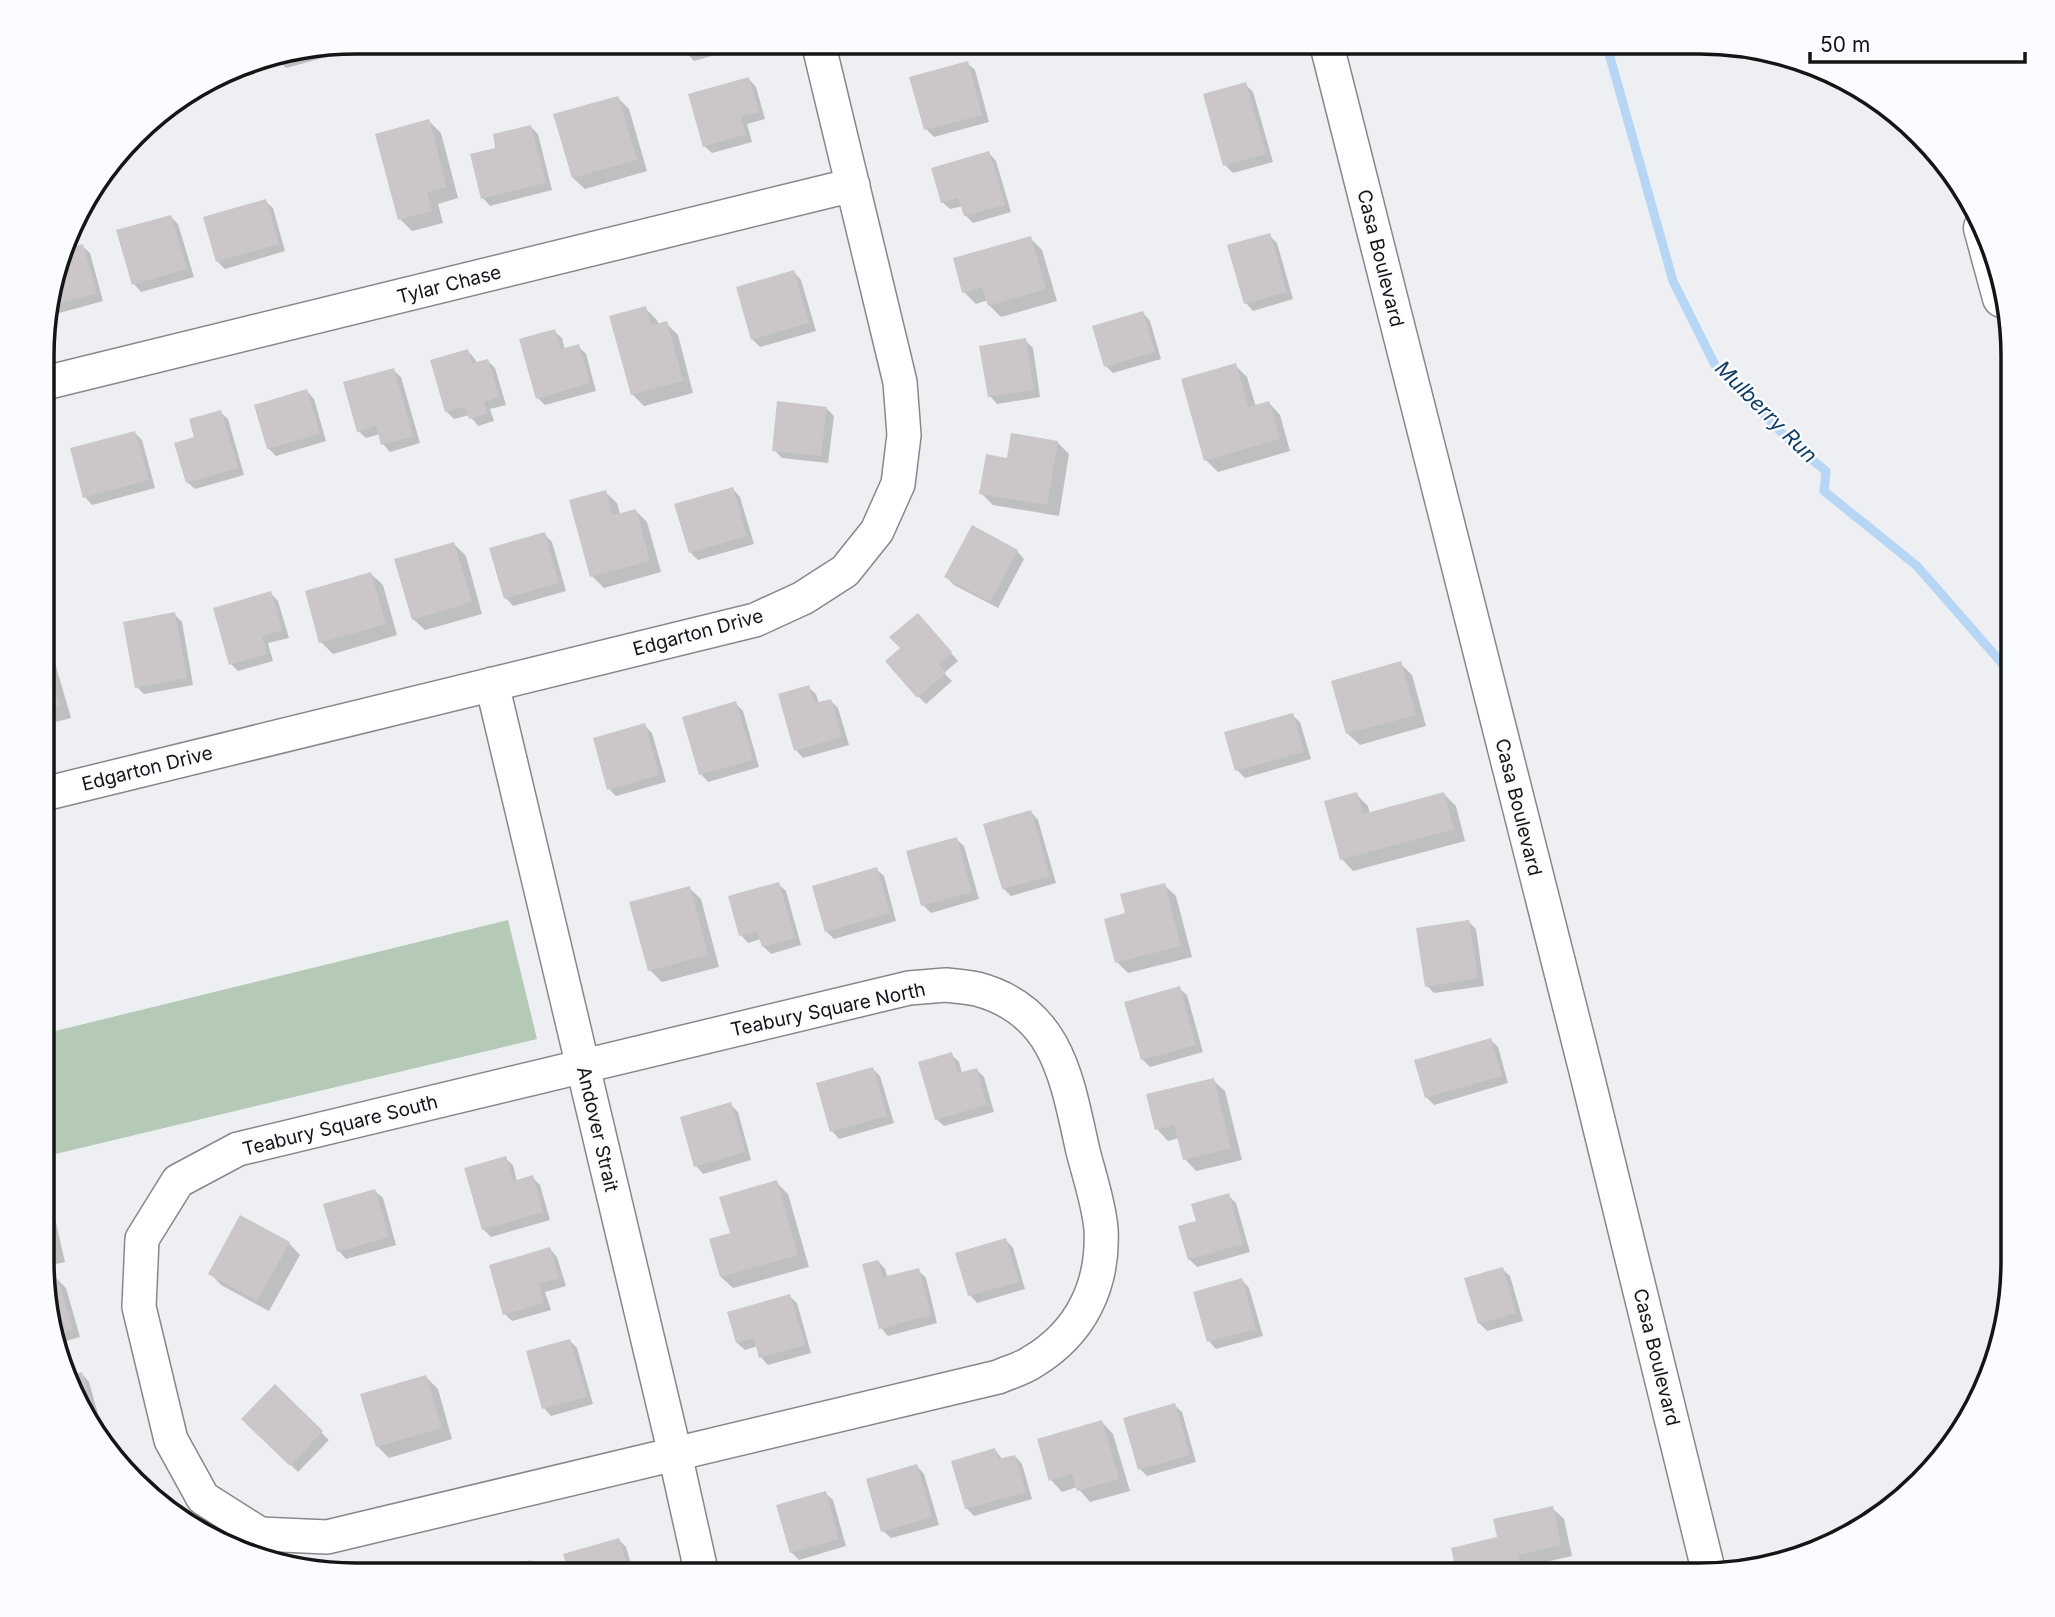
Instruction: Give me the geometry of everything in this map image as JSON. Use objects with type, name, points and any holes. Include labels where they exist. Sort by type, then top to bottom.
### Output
[{"type":"street","name":"Edgarton Drive","points":[[54,792],[755,620],[803,598],[845,571],[877,531],[898,484],[904,435],[901,382],[821,54]]},
{"type":"street","name":"Casa Boulevard","points":[[1329,54],[1614,1183],[1706,1563]]},
{"type":"street","name":"Tylar Chase","points":[[54,381],[853,185]]},
{"type":"street","name":"Andover Strait","points":[[492,684],[700,1563]]},
{"type":"street","name":"Teabury Square North","points":[[582,1066],[909,988],[946,985],[977,989],[1008,1001],[1034,1020],[1054,1048],[1066,1077],[1101,1226],[1101,1257],[1080,1319],[1058,1345],[1030,1364],[998,1377],[675,1454]]},
{"type":"street","name":"Teabury Square South","points":[[582,1066],[238,1149],[178,1181],[142,1239],[139,1307],[171,1440],[203,1499],[260,1534],[327,1537],[675,1454]]},
{"type":"green space","points":[[508,920],[537,1039],[54,1154],[54,1031]]},
{"type":"building","points":[[968,61],[982,115],[924,130],[909,77]]},
{"type":"building","points":[[749,77],[759,112],[741,117],[746,134],[703,147],[688,94]]},
{"type":"building","points":[[1246,82],[1266,154],[1223,166],[1203,94]]},
{"type":"building","points":[[618,96],[637,160],[572,178],[553,114]]},
{"type":"building","points":[[429,119],[447,187],[427,192],[432,211],[398,220],[375,134]]},
{"type":"building","points":[[531,125],[546,183],[481,199],[470,154],[495,148],[493,134]]},
{"type":"building","points":[[989,151],[1005,205],[964,216],[958,198],[941,203],[931,168]]},
{"type":"building","points":[[266,199],[279,244],[216,262],[203,217]]},
{"type":"building","points":[[171,215],[187,269],[132,285],[116,230]]},
{"type":"building","points":[[1270,233],[1287,292],[1244,304],[1227,245]]},
{"type":"building","points":[[1031,236],[1046,289],[988,306],[982,287],[962,293],[953,258]]},
{"type":"building","points":[[83,244],[97,293],[59,304],[70,259],[75,246]]},
{"type":"building","points":[[794,270],[809,323],[751,340],[736,287]]},
{"type":"building","points":[[646,306],[651,325],[667,321],[683,381],[631,395],[609,316]]},
{"type":"building","points":[[1143,311],[1155,352],[1104,367],[1092,326]]},
{"type":"building","points":[[555,329],[561,349],[579,344],[590,383],[536,399],[519,339]]},
{"type":"building","points":[[1026,338],[1034,390],[988,397],[979,346]]},
{"type":"building","points":[[468,349],[472,363],[488,359],[499,397],[484,402],[487,414],[469,419],[465,407],[445,412],[430,360]]},
{"type":"building","points":[[1236,363],[1248,407],[1269,401],[1280,439],[1204,461],[1181,379]]},
{"type":"building","points":[[394,368],[413,436],[381,445],[376,426],[357,432],[343,382]]},
{"type":"building","points":[[307,389],[320,434],[267,449],[254,405]]},
{"type":"building","points":[[777,401],[827,407],[821,456],[772,451]]},
{"type":"building","points":[[221,410],[238,468],[186,483],[174,443],[194,437],[189,419]]},
{"type":"building","points":[[135,431],[149,480],[83,498],[70,448]]},
{"type":"building","points":[[1011,433],[1058,441],[1047,505],[979,494],[986,454],[1007,458]]},
{"type":"building","points":[[733,487],[747,536],[689,553],[674,504]]},
{"type":"building","points":[[606,490],[613,515],[636,509],[650,561],[590,577],[569,500]]},
{"type":"building","points":[[972,525],[1018,550],[990,602],[944,577]]},
{"type":"building","points":[[545,532],[559,583],[504,599],[489,548]]},
{"type":"building","points":[[454,542],[472,602],[412,620],[394,559]]},
{"type":"building","points":[[371,572],[386,624],[319,643],[305,591]]},
{"type":"building","points":[[271,591],[282,630],[262,636],[267,654],[229,665],[213,608]]},
{"type":"building","points":[[175,612],[187,678],[135,688],[123,622]]},
{"type":"building","points":[[918,613],[952,652],[938,664],[946,673],[917,698],[885,661],[900,648],[889,637]]},
{"type":"building","points":[[1401,661],[1416,715],[1346,734],[1331,681]]},
{"type":"building","points":[[809,685],[814,703],[831,699],[842,737],[794,751],[778,694]]},
{"type":"building","points":[[54,686],[60,706],[54,708]]},
{"type":"building","points":[[736,701],[753,760],[699,775],[682,717]]},
{"type":"building","points":[[1293,713],[1304,752],[1235,771],[1224,732]]},
{"type":"building","points":[[645,723],[659,775],[607,790],[593,738]]},
{"type":"building","points":[[1357,792],[1363,814],[1444,792],[1454,829],[1340,860],[1324,801]]},
{"type":"building","points":[[1031,810],[1050,876],[1002,889],[983,824]]},
{"type":"building","points":[[957,837],[972,892],[921,906],[906,851]]},
{"type":"building","points":[[877,867],[890,913],[825,932],[812,886]]},
{"type":"building","points":[[779,882],[795,938],[762,947],[757,931],[739,936],[728,896]]},
{"type":"building","points":[[1165,883],[1181,946],[1115,963],[1104,919],[1125,913],[1120,894]]},
{"type":"building","points":[[690,886],[708,955],[648,971],[629,902]]},
{"type":"building","points":[[1469,920],[1478,978],[1425,987],[1416,928]]},
{"type":"building","points":[[1180,986],[1196,1045],[1141,1060],[1124,1002]]},
{"type":"building","points":[[1491,1038],[1502,1076],[1425,1098],[1414,1060]]},
{"type":"building","points":[[952,1052],[958,1073],[977,1068],[987,1105],[935,1120],[918,1062]]},
{"type":"building","points":[[873,1067],[887,1116],[830,1132],[816,1083]]},
{"type":"building","points":[[1214,1078],[1231,1148],[1183,1160],[1174,1125],[1155,1130],[1146,1094]]},
{"type":"building","points":[[731,1102],[745,1152],[694,1167],[680,1117]]},
{"type":"building","points":[[506,1156],[513,1181],[533,1175],[543,1212],[482,1230],[464,1168]]},
{"type":"building","points":[[777,1180],[798,1255],[720,1277],[709,1239],[730,1233],[719,1197]]},
{"type":"building","points":[[375,1189],[389,1237],[337,1252],[323,1204]]},
{"type":"building","points":[[1229,1193],[1243,1244],[1188,1260],[1178,1226],[1196,1221],[1191,1204]]},
{"type":"building","points":[[240,1215],[290,1242],[257,1301],[208,1274]]},
{"type":"building","points":[[1006,1238],[1019,1282],[968,1296],[955,1253]]},
{"type":"building","points":[[550,1247],[559,1278],[539,1284],[544,1303],[503,1315],[489,1265]]},
{"type":"building","points":[[878,1260],[883,1277],[919,1268],[931,1315],[879,1329],[862,1264]]},
{"type":"building","points":[[1503,1267],[1516,1313],[1478,1324],[1464,1278]]},
{"type":"building","points":[[1242,1278],[1256,1329],[1207,1342],[1193,1292]]},
{"type":"building","points":[[58,1279],[73,1330],[63,1332],[55,1280]]},
{"type":"building","points":[[790,1294],[805,1345],[759,1358],[754,1338],[736,1343],[727,1312]]},
{"type":"building","points":[[570,1339],[587,1397],[542,1409],[526,1351]]},
{"type":"building","points":[[82,1372],[93,1408],[85,1394],[76,1374]]},
{"type":"building","points":[[426,1375],[442,1428],[376,1447],[360,1394]]},
{"type":"building","points":[[275,1384],[323,1431],[290,1466],[241,1419]]},
{"type":"building","points":[[1175,1403],[1190,1455],[1138,1470],[1123,1418]]},
{"type":"building","points":[[1102,1420],[1119,1479],[1077,1491],[1072,1474],[1049,1481],[1037,1439]]},
{"type":"building","points":[[995,1448],[998,1459],[1015,1455],[1026,1492],[965,1509],[951,1461]]},
{"type":"building","points":[[917,1464],[932,1517],[881,1532],[866,1479]]},
{"type":"building","points":[[826,1491],[839,1539],[790,1553],[776,1505]]},
{"type":"building","points":[[1553,1506],[1561,1545],[1518,1555],[1520,1563],[1454,1563],[1451,1548],[1497,1537],[1493,1519]]},
{"type":"building","points":[[619,1538],[627,1563],[566,1563],[563,1554]]},
{"type":"waterway","name":"Mulberry Run","points":[[1609,54],[1673,281],[1716,367],[1797,448],[1826,471],[1824,491],[1917,566],[2001,662]]}]
